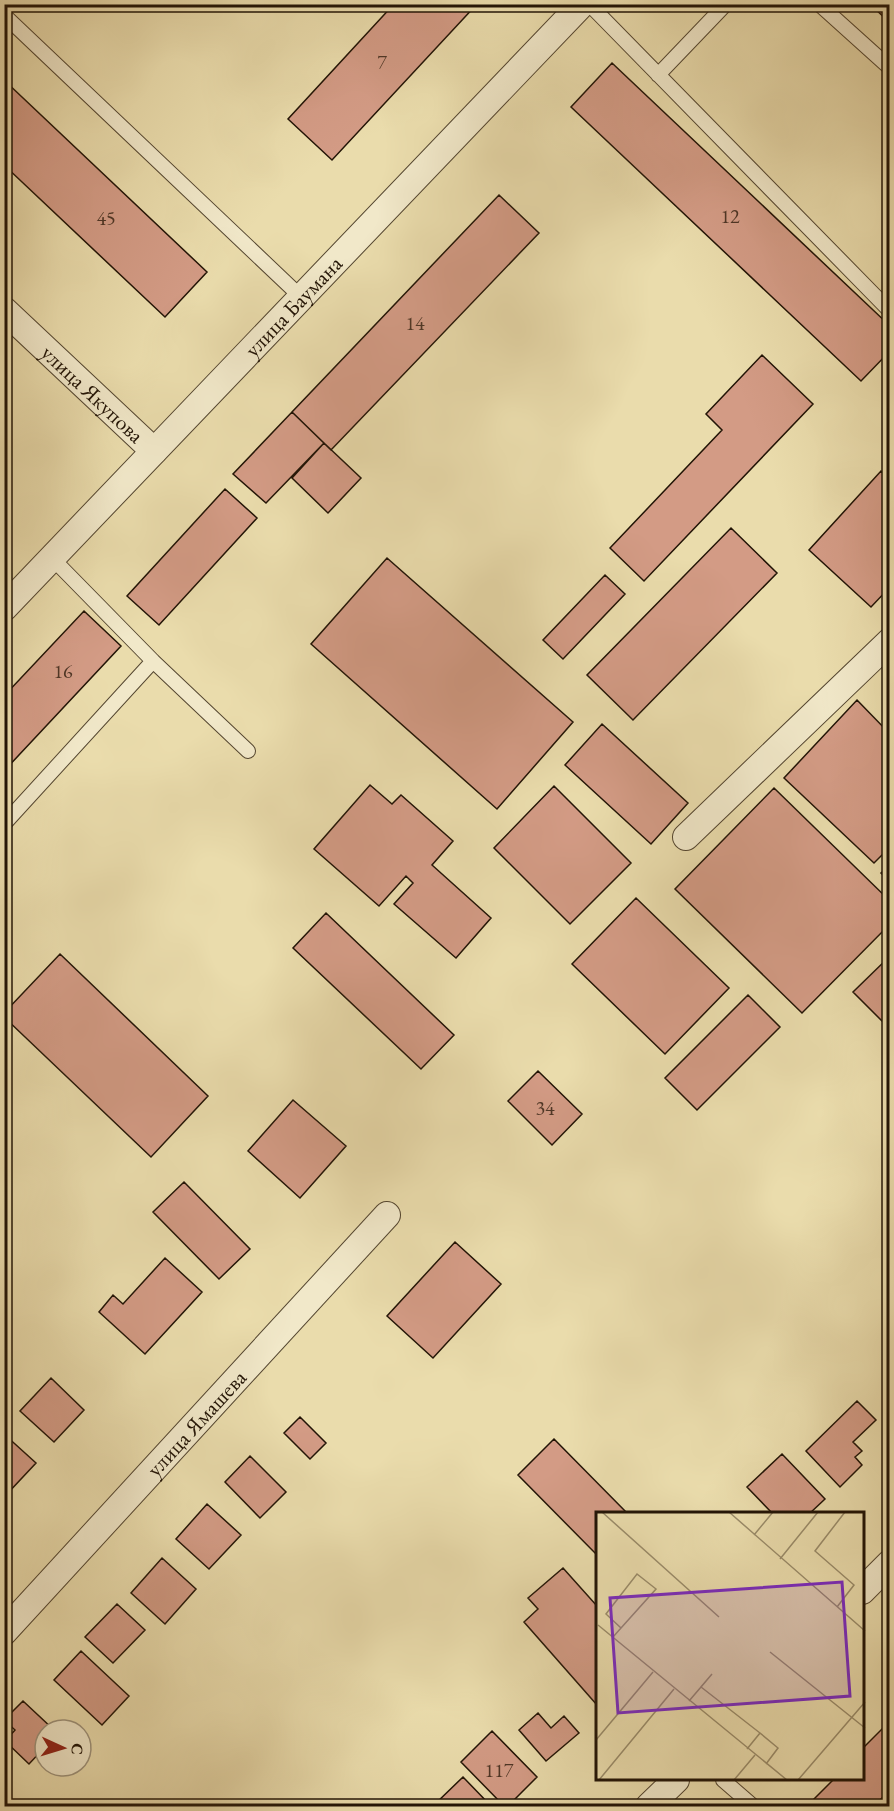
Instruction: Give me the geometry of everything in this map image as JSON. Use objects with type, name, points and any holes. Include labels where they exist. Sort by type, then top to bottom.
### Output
[{"type":"street","name":"улица Баумана","points":[[4,608],[582,4]]},
{"type":"street","name":"улица Якупова","points":[[4,310],[154,451]]},
{"type":"street","points":[[686,837],[890,641]]},
{"type":"street","name":"улица Ямашева","points":[[4,1632],[387,1215]]},
{"type":"street","points":[[864,1588],[890,1563]]},
{"type":"street","points":[[649,1806],[674,1781]]},
{"type":"lane","points":[[589,4],[890,311]]},
{"type":"lane","points":[[658,75],[726,4]]},
{"type":"lane","points":[[819,4],[890,68]]},
{"type":"lane","points":[[4,15],[301,297]]},
{"type":"lane","points":[[52,558],[153,661],[248,751]]},
{"type":"lane","points":[[4,824],[153,661]]},
{"type":"lane","points":[[725,1781],[753,1806]]},
{"type":"building","points":[[394,4],[477,4],[332,160],[288,119]]},
{"type":"building","points":[[870,4],[890,4],[890,23]]},
{"type":"building","points":[[612,63],[890,326],[890,351],[861,381],[571,107]]},
{"type":"building","points":[[4,80],[207,272],[165,317],[4,165]]},
{"type":"building","points":[[499,195],[539,233],[331,450],[292,412]]},
{"type":"building","points":[[762,355],[813,404],[644,581],[610,548],[722,430],[706,414]]},
{"type":"building","points":[[292,412],[324,443],[266,503],[233,474]]},
{"type":"building","points":[[324,443],[361,478],[328,513],[292,478]]},
{"type":"building","points":[[881,471],[890,479],[890,587],[871,607],[809,550]]},
{"type":"building","points":[[225,489],[257,518],[159,625],[127,596]]},
{"type":"building","points":[[731,528],[777,573],[633,720],[587,675]]},
{"type":"building","points":[[387,558],[573,722],[497,809],[311,644]]},
{"type":"building","points":[[605,575],[625,594],[563,659],[543,640]]},
{"type":"building","points":[[84,611],[121,646],[4,771],[4,696]]},
{"type":"building","points":[[857,700],[890,734],[890,847],[874,863],[784,778]]},
{"type":"building","points":[[602,724],[688,803],[651,844],[565,765]]},
{"type":"building","points":[[370,785],[392,804],[401,795],[453,841],[432,865],[491,918],[456,958],[394,904],[413,883],[406,876],[379,906],[314,849]]},
{"type":"building","points":[[554,786],[631,863],[570,924],[494,848]]},
{"type":"building","points":[[774,788],[890,901],[890,924],[802,1013],[675,889]]},
{"type":"building","points":[[890,865],[890,882],[881,873]]},
{"type":"building","points":[[636,898],[729,988],[665,1054],[572,964]]},
{"type":"building","points":[[326,913],[454,1035],[421,1069],[293,948]]},
{"type":"building","points":[[60,954],[208,1096],[151,1157],[4,1017],[4,1013]]},
{"type":"building","points":[[890,956],[890,1029],[853,992]]},
{"type":"building","points":[[748,995],[780,1027],[697,1110],[665,1078]]},
{"type":"building","points":[[538,1071],[582,1114],[552,1145],[508,1101]]},
{"type":"building","points":[[293,1100],[346,1146],[300,1198],[248,1151]]},
{"type":"building","points":[[184,1182],[250,1249],[219,1279],[153,1212]]},
{"type":"building","points":[[455,1242],[501,1284],[433,1358],[387,1316]]},
{"type":"building","points":[[165,1258],[202,1292],[145,1354],[99,1312],[113,1295],[123,1304]]},
{"type":"building","points":[[51,1378],[84,1410],[54,1442],[20,1411]]},
{"type":"building","points":[[857,1401],[876,1420],[853,1442],[862,1451],[855,1457],[862,1465],[840,1487],[806,1451]]},
{"type":"building","points":[[300,1417],[326,1443],[310,1459],[284,1433]]},
{"type":"building","points":[[4,1434],[36,1463],[6,1495],[4,1494]]},
{"type":"building","points":[[554,1439],[626,1512],[596,1512],[596,1554],[518,1475]]},
{"type":"building","points":[[782,1454],[825,1499],[811,1512],[771,1512],[747,1487]]},
{"type":"building","points":[[250,1456],[286,1492],[260,1518],[225,1482]]},
{"type":"building","points":[[207,1504],[241,1535],[209,1569],[176,1539]]},
{"type":"building","points":[[162,1558],[196,1589],[165,1624],[131,1593]]},
{"type":"building","points":[[563,1568],[596,1605],[596,1704],[524,1622],[538,1609],[528,1598]]},
{"type":"building","points":[[117,1604],[145,1630],[113,1663],[85,1637]]},
{"type":"building","points":[[81,1651],[129,1696],[102,1725],[54,1680]]},
{"type":"building","points":[[23,1701],[41,1718],[33,1718],[33,1760],[29,1764],[5,1741],[15,1730],[4,1720]]},
{"type":"building","points":[[538,1713],[551,1728],[564,1716],[579,1733],[546,1761],[519,1730]]},
{"type":"building","points":[[890,1721],[890,1790],[874,1806],[807,1806],[832,1781],[864,1781],[864,1747]]},
{"type":"building","points":[[492,1731],[537,1777],[508,1806],[504,1806],[461,1762]]},
{"type":"building","points":[[463,1777],[491,1806],[433,1806]]}]
